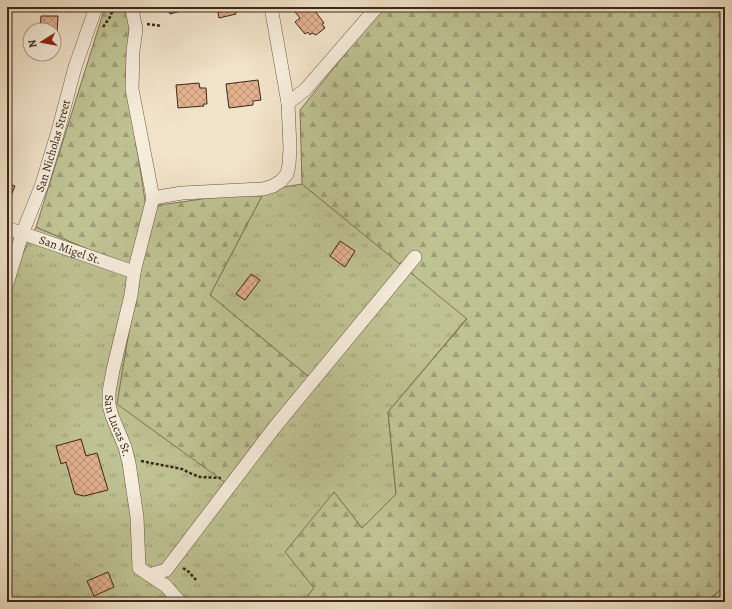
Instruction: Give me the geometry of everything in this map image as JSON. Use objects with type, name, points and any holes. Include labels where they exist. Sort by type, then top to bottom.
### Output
[{"type":"street","name":"San Nicholas Street","points":[[7,284],[22,234],[42,184],[75,67],[96,7]]},
{"type":"street","points":[[132,10],[136,29],[133,51],[132,89],[153,198],[182,193],[263,189],[273,186],[281,181],[287,174],[289,165],[288,103],[271,7]]},
{"type":"street","points":[[288,103],[305,90],[377,7]]},
{"type":"street","name":"San Lucas St.","points":[[149,575],[139,568],[137,517],[128,459],[125,447],[112,416],[109,405],[109,392],[131,295],[134,272],[153,198]]},
{"type":"street","name":"San Migel St.","points":[[7,228],[134,272]]},
{"type":"street","points":[[149,575],[166,570],[173,562],[274,428],[415,257]]},
{"type":"street","points":[[149,575],[166,586],[180,602]]},
{"type":"path","points":[[128,459],[182,469],[200,477],[236,479]]},
{"type":"path","points":[[173,562],[189,572],[196,580]]},
{"type":"green space","points":[[105,7],[129,7],[130,104],[146,207],[265,190],[210,295],[309,377],[230,486],[117,404],[139,271],[36,227]]},
{"type":"green space","points":[[383,7],[725,7],[725,364],[718,370],[725,383],[725,587],[704,602],[303,602],[314,588],[285,552],[334,492],[362,528],[396,494],[388,412],[467,319],[302,184],[300,110]]},
{"type":"green space","points":[[302,184],[467,318],[388,412],[396,494],[362,528],[334,492],[314,588],[303,602],[7,602],[7,286],[36,227],[139,271],[309,377],[210,295],[265,190]]},
{"type":"green space","points":[[725,587],[725,602],[705,602]]},
{"type":"building","points":[[168,7],[191,7],[191,8],[170,14]]},
{"type":"building","points":[[217,7],[235,7],[236,14],[219,18]]},
{"type":"building","points":[[301,7],[312,7],[324,23],[322,24],[325,28],[316,35],[312,33],[310,35],[308,32],[305,34],[295,22],[300,18],[295,12]]},
{"type":"building","points":[[41,16],[58,16],[58,22],[41,22]]},
{"type":"building","points":[[258,80],[261,100],[253,101],[253,105],[229,108],[226,84]]},
{"type":"building","points":[[199,83],[200,88],[206,88],[207,104],[203,104],[204,106],[178,108],[176,85]]},
{"type":"building","points":[[7,183],[15,186],[8,203],[7,203]]},
{"type":"building","points":[[340,241],[355,251],[345,267],[330,256]]},
{"type":"building","points":[[251,274],[260,280],[245,300],[236,294]]},
{"type":"building","points":[[81,439],[86,456],[97,453],[108,490],[84,496],[75,494],[66,462],[61,464],[56,446]]},
{"type":"building","points":[[108,572],[114,587],[94,596],[87,581]]}]
